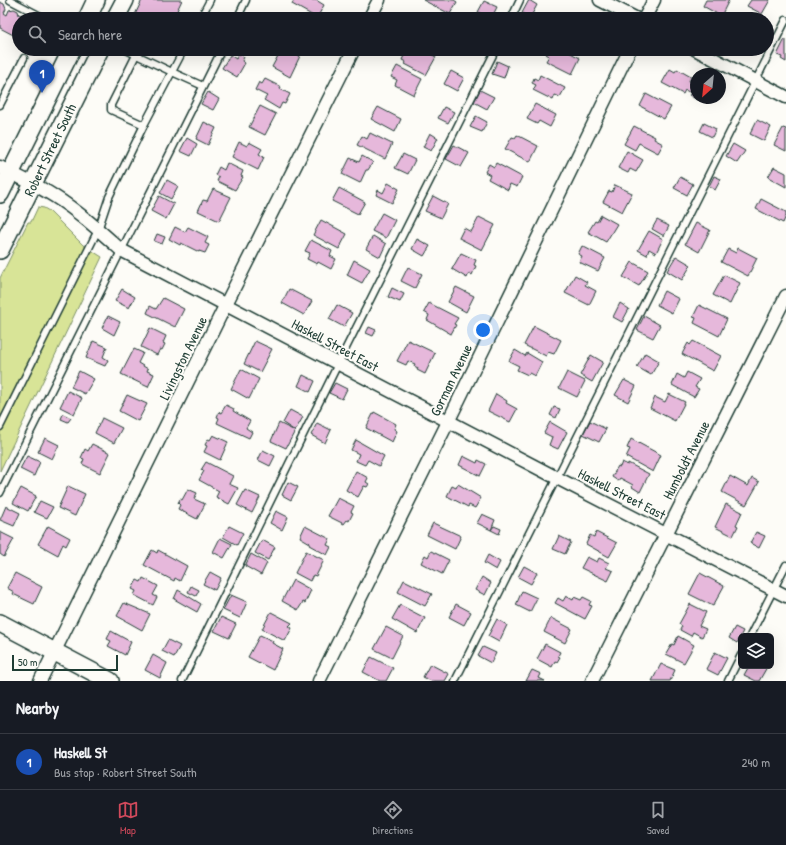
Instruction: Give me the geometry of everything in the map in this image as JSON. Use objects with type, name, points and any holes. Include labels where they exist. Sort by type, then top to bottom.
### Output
[{"type":"main road","points":[[90,12],[96,0]]},
{"type":"main road","points":[[119,12],[125,0]]},
{"type":"main road","name":"Robert Street South","points":[[0,194],[5,170],[68,56]]},
{"type":"main road","name":"Robert Street South","points":[[0,250],[97,56]]},
{"type":"main road","points":[[0,623],[110,681]]},
{"type":"street","points":[[373,12],[379,0]]},
{"type":"street","points":[[600,0],[623,12]]},
{"type":"street","points":[[648,12],[654,0]]},
{"type":"street","name":"Livingston Avenue","points":[[40,681],[350,56]]},
{"type":"street","name":"Gorman Avenue","points":[[319,681],[627,56]]},
{"type":"street","points":[[708,56],[786,97]]},
{"type":"street","name":"Haskell Street East","points":[[5,170],[64,202],[121,250],[786,596]]},
{"type":"street","name":"Humboldt Avenue","points":[[592,681],[786,296]]},
{"type":"lane","points":[[10,0],[33,12]]},
{"type":"lane","points":[[204,12],[210,0]]},
{"type":"lane","points":[[240,12],[246,0]]},
{"type":"lane","points":[[514,12],[520,0]]},
{"type":"lane","points":[[774,44],[786,20]]},
{"type":"lane","points":[[136,56],[111,105],[111,110],[144,126]]},
{"type":"lane","points":[[138,56],[203,86]]},
{"type":"lane","points":[[0,427],[98,230],[109,197],[180,56]]},
{"type":"lane","points":[[0,493],[218,56]]},
{"type":"lane","points":[[182,681],[338,364],[492,56]]},
{"type":"lane","points":[[455,681],[768,56]]},
{"type":"lane","points":[[0,105],[24,58]]},
{"type":"lane","points":[[752,633],[786,564]]},
{"type":"lane","points":[[728,681],[738,661]]},
{"type":"green space","points":[[38,207],[49,211],[83,245],[102,257],[0,471],[0,278],[28,222],[31,222]]},
{"type":"building","points":[[142,0],[182,0],[176,12],[136,12]]},
{"type":"building","points":[[294,0],[316,0],[324,5],[320,12],[306,12],[292,4]]},
{"type":"building","points":[[423,0],[454,0],[457,2],[451,12],[446,12]]},
{"type":"building","points":[[529,0],[537,5],[533,12],[523,12]]},
{"type":"building","points":[[706,0],[729,0],[723,12],[714,12],[703,6]]},
{"type":"building","points":[[751,0],[770,0],[763,12],[758,12],[747,6]]},
{"type":"building","points":[[484,1],[497,7],[494,12],[478,12]]},
{"type":"building","points":[[0,2],[4,4],[6,9],[4,13],[7,15],[9,10],[14,9],[18,12],[12,12],[12,34],[0,28]]},
{"type":"building","points":[[785,39],[786,62],[781,59],[782,57],[777,55]]},
{"type":"building","points":[[229,56],[236,59],[238,56],[242,56],[244,57],[242,61],[245,63],[237,77],[222,68]]},
{"type":"building","points":[[278,56],[300,56],[290,77],[272,67]]},
{"type":"building","points":[[404,56],[436,57],[426,75],[405,64],[406,62],[402,60]]},
{"type":"building","points":[[549,56],[576,56],[580,58],[572,74],[546,61]]},
{"type":"building","points":[[497,61],[508,66],[504,78],[492,74]]},
{"type":"building","points":[[397,66],[422,79],[414,95],[395,85],[397,80],[391,77]]},
{"type":"building","points":[[670,69],[675,72],[677,69],[690,76],[690,92],[685,90],[683,94],[662,83]]},
{"type":"building","points":[[451,71],[464,78],[457,91],[444,84]]},
{"type":"building","points":[[540,75],[565,88],[560,97],[555,95],[553,100],[533,90],[536,85],[532,83],[534,78],[538,80]]},
{"type":"building","points":[[265,79],[281,87],[280,89],[290,94],[285,104],[282,103],[279,109],[264,100],[267,96],[255,90],[259,82],[262,84]]},
{"type":"building","points":[[480,90],[494,97],[487,109],[474,102]]},
{"type":"building","points":[[208,92],[219,99],[213,110],[201,104]]},
{"type":"building","points":[[646,94],[671,107],[664,119],[640,106]]},
{"type":"building","points":[[535,104],[556,115],[550,127],[539,121],[537,124],[527,119]]},
{"type":"building","points":[[260,106],[276,114],[265,135],[249,127]]},
{"type":"building","points":[[378,107],[401,119],[395,132],[371,119]]},
{"type":"building","points":[[444,107],[454,112],[448,123],[438,118]]},
{"type":"building","points":[[476,116],[487,122],[482,132],[470,127]]},
{"type":"building","points":[[757,120],[771,127],[764,141],[750,134]]},
{"type":"building","points":[[204,122],[216,128],[208,145],[196,139]]},
{"type":"building","points":[[704,123],[716,129],[712,137],[700,131]]},
{"type":"building","points":[[634,126],[655,137],[654,139],[663,144],[658,153],[639,143],[635,150],[624,144]]},
{"type":"building","points":[[783,128],[786,129],[786,151],[774,145]]},
{"type":"building","points":[[370,133],[392,144],[385,159],[357,145],[362,136],[367,139]]},
{"type":"building","points":[[430,133],[438,138],[431,151],[423,147]]},
{"type":"building","points":[[517,135],[538,146],[530,162],[505,149],[512,137],[515,138]]},
{"type":"building","points":[[187,138],[197,144],[191,156],[180,151]]},
{"type":"building","points":[[239,142],[247,146],[249,142],[262,149],[259,154],[264,157],[258,170],[232,157]]},
{"type":"building","points":[[733,144],[745,151],[737,163],[726,156]]},
{"type":"building","points":[[454,145],[469,153],[461,167],[446,159]]},
{"type":"building","points":[[627,151],[643,160],[636,172],[630,169],[628,173],[618,168]]},
{"type":"building","points":[[403,154],[415,160],[408,174],[395,168]]},
{"type":"building","points":[[362,156],[373,162],[368,170],[366,170],[360,183],[342,174],[350,158],[359,162]]},
{"type":"building","points":[[227,163],[243,171],[241,176],[243,177],[235,190],[217,181],[219,177],[215,175],[219,167],[224,170]]},
{"type":"building","points":[[496,163],[522,177],[517,187],[510,184],[508,190],[488,179],[490,175],[485,172],[489,164],[494,167]]},
{"type":"building","points":[[774,167],[786,173],[786,187],[768,177]]},
{"type":"building","points":[[714,176],[721,179],[715,190],[709,186]]},
{"type":"building","points":[[680,177],[693,184],[687,195],[674,188]]},
{"type":"building","points":[[167,180],[178,186],[171,199],[160,193]]},
{"type":"building","points":[[388,183],[399,189],[392,203],[376,195],[378,190],[383,193]]},
{"type":"building","points":[[615,185],[632,193],[622,212],[603,202],[609,191],[612,192]]},
{"type":"building","points":[[339,188],[365,202],[358,214],[332,201]]},
{"type":"building","points":[[213,189],[231,197],[219,221],[198,211],[203,200],[207,201]]},
{"type":"building","points":[[159,196],[174,204],[166,219],[151,211]]},
{"type":"building","points":[[433,196],[448,204],[441,218],[425,211]]},
{"type":"building","points":[[761,199],[786,212],[783,223],[756,209]]},
{"type":"building","points":[[382,213],[395,220],[386,238],[372,231]]},
{"type":"building","points":[[601,215],[617,224],[606,242],[588,232]]},
{"type":"building","points":[[479,217],[495,225],[482,250],[459,238],[464,228],[471,232]]},
{"type":"building","points":[[321,220],[347,234],[339,249],[313,235]]},
{"type":"building","points":[[657,220],[669,226],[664,236],[652,229]]},
{"type":"building","points":[[696,223],[710,230],[699,252],[685,244]]},
{"type":"building","points":[[175,227],[185,232],[188,227],[208,237],[205,243],[209,245],[205,253],[199,252],[181,243],[180,245],[169,239]]},
{"type":"building","points":[[649,231],[663,239],[656,253],[649,249],[647,255],[638,250]]},
{"type":"building","points":[[157,234],[165,237],[162,244],[154,241]]},
{"type":"building","points":[[373,236],[386,244],[380,257],[366,249]]},
{"type":"building","points":[[417,239],[430,246],[424,256],[412,249]]},
{"type":"building","points":[[311,240],[332,251],[330,256],[336,259],[331,269],[318,262],[317,264],[307,259],[310,253],[305,251]]},
{"type":"building","points":[[582,246],[605,258],[598,271],[579,262],[582,256],[578,254]]},
{"type":"building","points":[[738,248],[757,258],[748,276],[721,262],[728,249],[736,253]]},
{"type":"building","points":[[461,253],[476,260],[474,265],[476,266],[472,275],[469,273],[467,278],[452,269]]},
{"type":"building","points":[[676,256],[691,265],[682,280],[667,271]]},
{"type":"building","points":[[354,260],[370,269],[362,283],[347,275]]},
{"type":"building","points":[[632,262],[648,271],[639,286],[623,277]]},
{"type":"building","points":[[408,267],[422,274],[415,288],[401,281]]},
{"type":"building","points":[[575,275],[587,282],[585,285],[596,291],[589,305],[565,293]]},
{"type":"building","points":[[724,275],[740,283],[730,304],[713,295]]},
{"type":"building","points":[[456,287],[474,296],[466,312],[448,302]]},
{"type":"building","points":[[392,288],[404,294],[400,302],[388,297]]},
{"type":"building","points":[[122,289],[135,297],[129,308],[115,301]]},
{"type":"building","points":[[289,289],[312,301],[304,315],[282,303]]},
{"type":"building","points":[[664,291],[679,299],[672,313],[657,305]]},
{"type":"building","points":[[163,298],[184,309],[175,327],[147,313],[150,306],[156,309]]},
{"type":"building","points":[[429,303],[458,318],[454,324],[456,325],[451,334],[427,320],[429,315],[424,312]]},
{"type":"building","points":[[620,303],[629,309],[622,322],[613,317]]},
{"type":"building","points":[[337,305],[352,313],[344,327],[329,319]]},
{"type":"building","points":[[699,305],[727,319],[719,336],[694,323],[696,318],[693,317]]},
{"type":"building","points":[[108,316],[120,322],[114,335],[102,328]]},
{"type":"building","points":[[644,316],[660,325],[653,338],[637,330]]},
{"type":"building","points":[[534,326],[561,340],[554,354],[548,352],[546,356],[524,345]]},
{"type":"building","points":[[369,327],[376,330],[373,336],[366,333]]},
{"type":"building","points":[[150,328],[166,336],[163,343],[165,344],[157,355],[141,347]]},
{"type":"building","points":[[408,340],[435,353],[425,374],[417,370],[418,368],[414,366],[415,364],[408,361],[406,365],[397,361]]},
{"type":"building","points":[[93,341],[107,347],[103,357],[108,360],[105,366],[86,358]]},
{"type":"building","points":[[255,341],[272,349],[260,372],[244,364]]},
{"type":"building","points":[[693,341],[721,356],[713,371],[682,354],[688,343],[690,345]]},
{"type":"building","points":[[134,349],[143,353],[138,363],[148,369],[147,371],[154,374],[148,387],[121,374]]},
{"type":"building","points":[[515,350],[525,356],[527,353],[542,362],[535,376],[529,373],[528,375],[517,370],[519,366],[509,361]]},
{"type":"building","points":[[645,353],[659,361],[651,375],[637,367]]},
{"type":"building","points":[[591,355],[603,362],[592,382],[580,375]]},
{"type":"building","points":[[241,369],[259,379],[249,399],[231,389]]},
{"type":"building","points":[[79,371],[94,379],[85,394],[71,387]]},
{"type":"building","points":[[567,372],[585,381],[577,397],[559,388]]},
{"type":"building","points":[[687,372],[700,379],[695,387],[699,389],[694,397],[672,385],[677,374],[684,378]]},
{"type":"building","points":[[303,375],[315,381],[310,392],[298,386]]},
{"type":"building","points":[[624,380],[636,386],[628,402],[615,395]]},
{"type":"building","points":[[335,383],[347,389],[342,399],[329,393]]},
{"type":"building","points":[[68,391],[82,398],[74,414],[60,407]]},
{"type":"building","points":[[496,394],[507,401],[506,403],[517,409],[510,422],[488,411]]},
{"type":"building","points":[[669,394],[685,402],[675,421],[650,408],[655,397],[665,402]]},
{"type":"building","points":[[127,395],[147,404],[138,421],[119,411]]},
{"type":"building","points":[[226,405],[250,421],[246,428],[252,432],[249,438],[217,423],[219,412],[221,413]]},
{"type":"building","points":[[554,407],[560,409],[556,418],[550,415]]},
{"type":"building","points":[[290,410],[303,417],[295,431],[283,423]]},
{"type":"building","points":[[374,412],[396,424],[394,429],[397,431],[392,442],[366,428]]},
{"type":"building","points":[[63,414],[71,418],[68,422],[61,419]]},
{"type":"building","points":[[102,418],[122,428],[114,443],[95,433]]},
{"type":"building","points":[[590,421],[606,429],[599,442],[583,434]]},
{"type":"building","points":[[550,422],[567,432],[558,449],[549,445],[552,437],[544,433]]},
{"type":"building","points":[[279,423],[295,431],[286,448],[271,441]]},
{"type":"building","points":[[317,423],[331,430],[325,443],[311,435]]},
{"type":"building","points":[[213,435],[228,442],[220,460],[204,452],[208,439],[210,440]]},
{"type":"building","points":[[45,438],[59,445],[52,459],[38,452]]},
{"type":"building","points":[[631,439],[661,455],[653,472],[626,457],[630,449],[627,448]]},
{"type":"building","points":[[356,440],[384,456],[379,466],[368,460],[365,465],[356,461],[359,454],[351,450]]},
{"type":"building","points":[[92,444],[110,453],[100,473],[82,464],[84,459],[81,458],[85,449],[88,451]]},
{"type":"building","points":[[263,450],[275,456],[270,466],[258,460]]},
{"type":"building","points":[[27,456],[40,462],[34,476],[20,469]]},
{"type":"building","points":[[463,456],[477,463],[478,460],[486,464],[480,476],[459,465]]},
{"type":"building","points":[[206,462],[233,476],[229,484],[238,488],[229,504],[216,497],[219,491],[199,480],[204,471],[201,470]]},
{"type":"building","points":[[622,462],[628,465],[628,463],[649,474],[640,492],[632,487],[633,485],[620,478],[618,481],[612,477]]},
{"type":"building","points":[[356,471],[368,478],[366,482],[369,484],[367,487],[364,486],[358,497],[346,490]]},
{"type":"building","points":[[730,476],[748,486],[752,478],[759,482],[746,505],[722,492]]},
{"type":"building","points":[[288,482],[298,487],[291,500],[282,495]]},
{"type":"building","points":[[458,484],[481,498],[475,508],[469,505],[468,507],[447,496],[452,486],[456,488]]},
{"type":"building","points":[[68,486],[85,494],[75,516],[58,508]]},
{"type":"building","points":[[21,488],[36,496],[28,511],[13,503]]},
{"type":"building","points":[[188,489],[197,493],[194,499],[205,504],[197,519],[178,509],[180,499],[182,500]]},
{"type":"building","points":[[245,490],[260,497],[252,513],[237,505]]},
{"type":"building","points":[[338,498],[354,506],[351,512],[353,513],[349,521],[347,520],[344,524],[328,516]]},
{"type":"building","points":[[40,501],[53,507],[47,518],[34,512]]},
{"type":"building","points":[[726,504],[742,512],[733,536],[715,527]]},
{"type":"building","points":[[6,506],[20,513],[14,526],[0,520]]},
{"type":"building","points":[[276,511],[288,517],[282,530],[270,523]]},
{"type":"building","points":[[482,514],[495,520],[491,530],[477,523]]},
{"type":"building","points":[[433,523],[461,536],[455,549],[427,535]]},
{"type":"building","points":[[48,526],[70,538],[66,546],[63,544],[58,555],[38,544]]},
{"type":"building","points":[[229,526],[243,533],[237,545],[223,537]]},
{"type":"building","points":[[305,526],[330,539],[327,545],[331,547],[327,555],[309,545],[310,543],[300,537]]},
{"type":"building","points":[[494,526],[501,529],[499,534],[491,530]]},
{"type":"building","points":[[0,532],[14,539],[4,557],[0,554]]},
{"type":"building","points":[[596,532],[617,543],[609,557],[586,544],[590,535],[594,537]]},
{"type":"building","points":[[756,532],[765,536],[759,548],[750,543]]},
{"type":"building","points":[[559,536],[571,542],[565,554],[553,549]]},
{"type":"building","points":[[220,538],[232,544],[224,558],[213,552]]},
{"type":"building","points":[[262,540],[275,547],[268,560],[255,553]]},
{"type":"building","points":[[152,550],[157,553],[158,550],[187,566],[180,581],[175,578],[174,581],[144,565]]},
{"type":"building","points":[[306,551],[324,560],[316,576],[313,575],[310,581],[295,573]]},
{"type":"building","points":[[431,551],[449,560],[442,574],[421,563],[425,555],[428,557]]},
{"type":"building","points":[[251,554],[267,563],[261,575],[245,566]]},
{"type":"building","points":[[488,555],[500,562],[496,570],[484,563]]},
{"type":"building","points":[[587,557],[597,562],[599,558],[609,563],[606,568],[613,571],[608,581],[581,568]]},
{"type":"building","points":[[524,566],[537,573],[531,584],[518,577]]},
{"type":"building","points":[[210,572],[221,578],[215,590],[203,584]]},
{"type":"building","points":[[15,573],[42,587],[34,604],[13,594],[14,592],[7,588]]},
{"type":"building","points":[[700,573],[724,586],[713,606],[689,594]]},
{"type":"building","points":[[482,577],[491,583],[485,595],[475,590]]},
{"type":"building","points":[[143,578],[158,586],[153,595],[157,597],[153,605],[134,595],[136,591],[132,589],[137,580],[141,582]]},
{"type":"building","points":[[293,580],[311,590],[305,603],[303,602],[298,610],[282,601]]},
{"type":"building","points":[[404,580],[432,594],[425,606],[398,592]]},
{"type":"building","points":[[191,586],[199,590],[196,596],[188,592]]},
{"type":"building","points":[[178,590],[201,604],[197,612],[174,599]]},
{"type":"building","points":[[522,591],[537,598],[530,612],[516,605]]},
{"type":"building","points":[[231,595],[247,602],[240,618],[223,610]]},
{"type":"building","points":[[566,596],[573,600],[574,597],[581,600],[583,597],[591,601],[589,605],[592,606],[585,619],[555,603],[558,598],[563,601]]},
{"type":"building","points":[[124,603],[150,614],[142,630],[117,616]]},
{"type":"building","points":[[456,604],[471,612],[464,625],[449,617]]},
{"type":"building","points":[[690,604],[706,612],[699,626],[706,629],[702,637],[693,632],[691,636],[680,630],[682,626],[679,624]]},
{"type":"building","points":[[400,605],[425,618],[417,633],[392,619]]},
{"type":"building","points":[[271,612],[292,623],[289,626],[292,628],[285,641],[262,629]]},
{"type":"building","points":[[221,617],[236,624],[229,638],[214,631]]},
{"type":"building","points":[[551,618],[572,629],[565,643],[544,632]]},
{"type":"building","points":[[497,619],[507,625],[499,642],[488,636]]},
{"type":"building","points":[[386,627],[403,636],[392,658],[374,649]]},
{"type":"building","points":[[735,627],[743,631],[742,633],[738,633],[737,643],[729,638]]},
{"type":"building","points":[[111,631],[131,642],[125,655],[108,646],[111,641],[107,639]]},
{"type":"building","points":[[260,635],[273,641],[272,643],[283,649],[273,670],[248,657]]},
{"type":"building","points":[[678,636],[694,645],[684,663],[666,654],[672,644],[674,645]]},
{"type":"building","points":[[168,640],[180,646],[174,657],[162,651]]},
{"type":"building","points":[[545,644],[560,652],[558,656],[560,657],[557,662],[555,661],[552,667],[537,659]]},
{"type":"building","points":[[483,647],[496,653],[491,663],[478,656]]},
{"type":"building","points":[[715,652],[727,658],[718,675],[706,669]]},
{"type":"building","points":[[153,655],[167,663],[160,678],[145,670]]},
{"type":"building","points":[[371,657],[393,668],[386,681],[380,681],[363,672]]},
{"type":"building","points":[[430,664],[449,674],[445,681],[431,681],[423,677]]},
{"type":"building","points":[[661,664],[675,670],[670,681],[652,681]]},
{"type":"building","points":[[747,669],[766,669],[759,681],[744,675]]},
{"type":"building","points":[[532,670],[541,674],[539,678],[545,681],[526,681]]},
{"type":"place","name":"Haskell St","points":[[42,93]]}]
